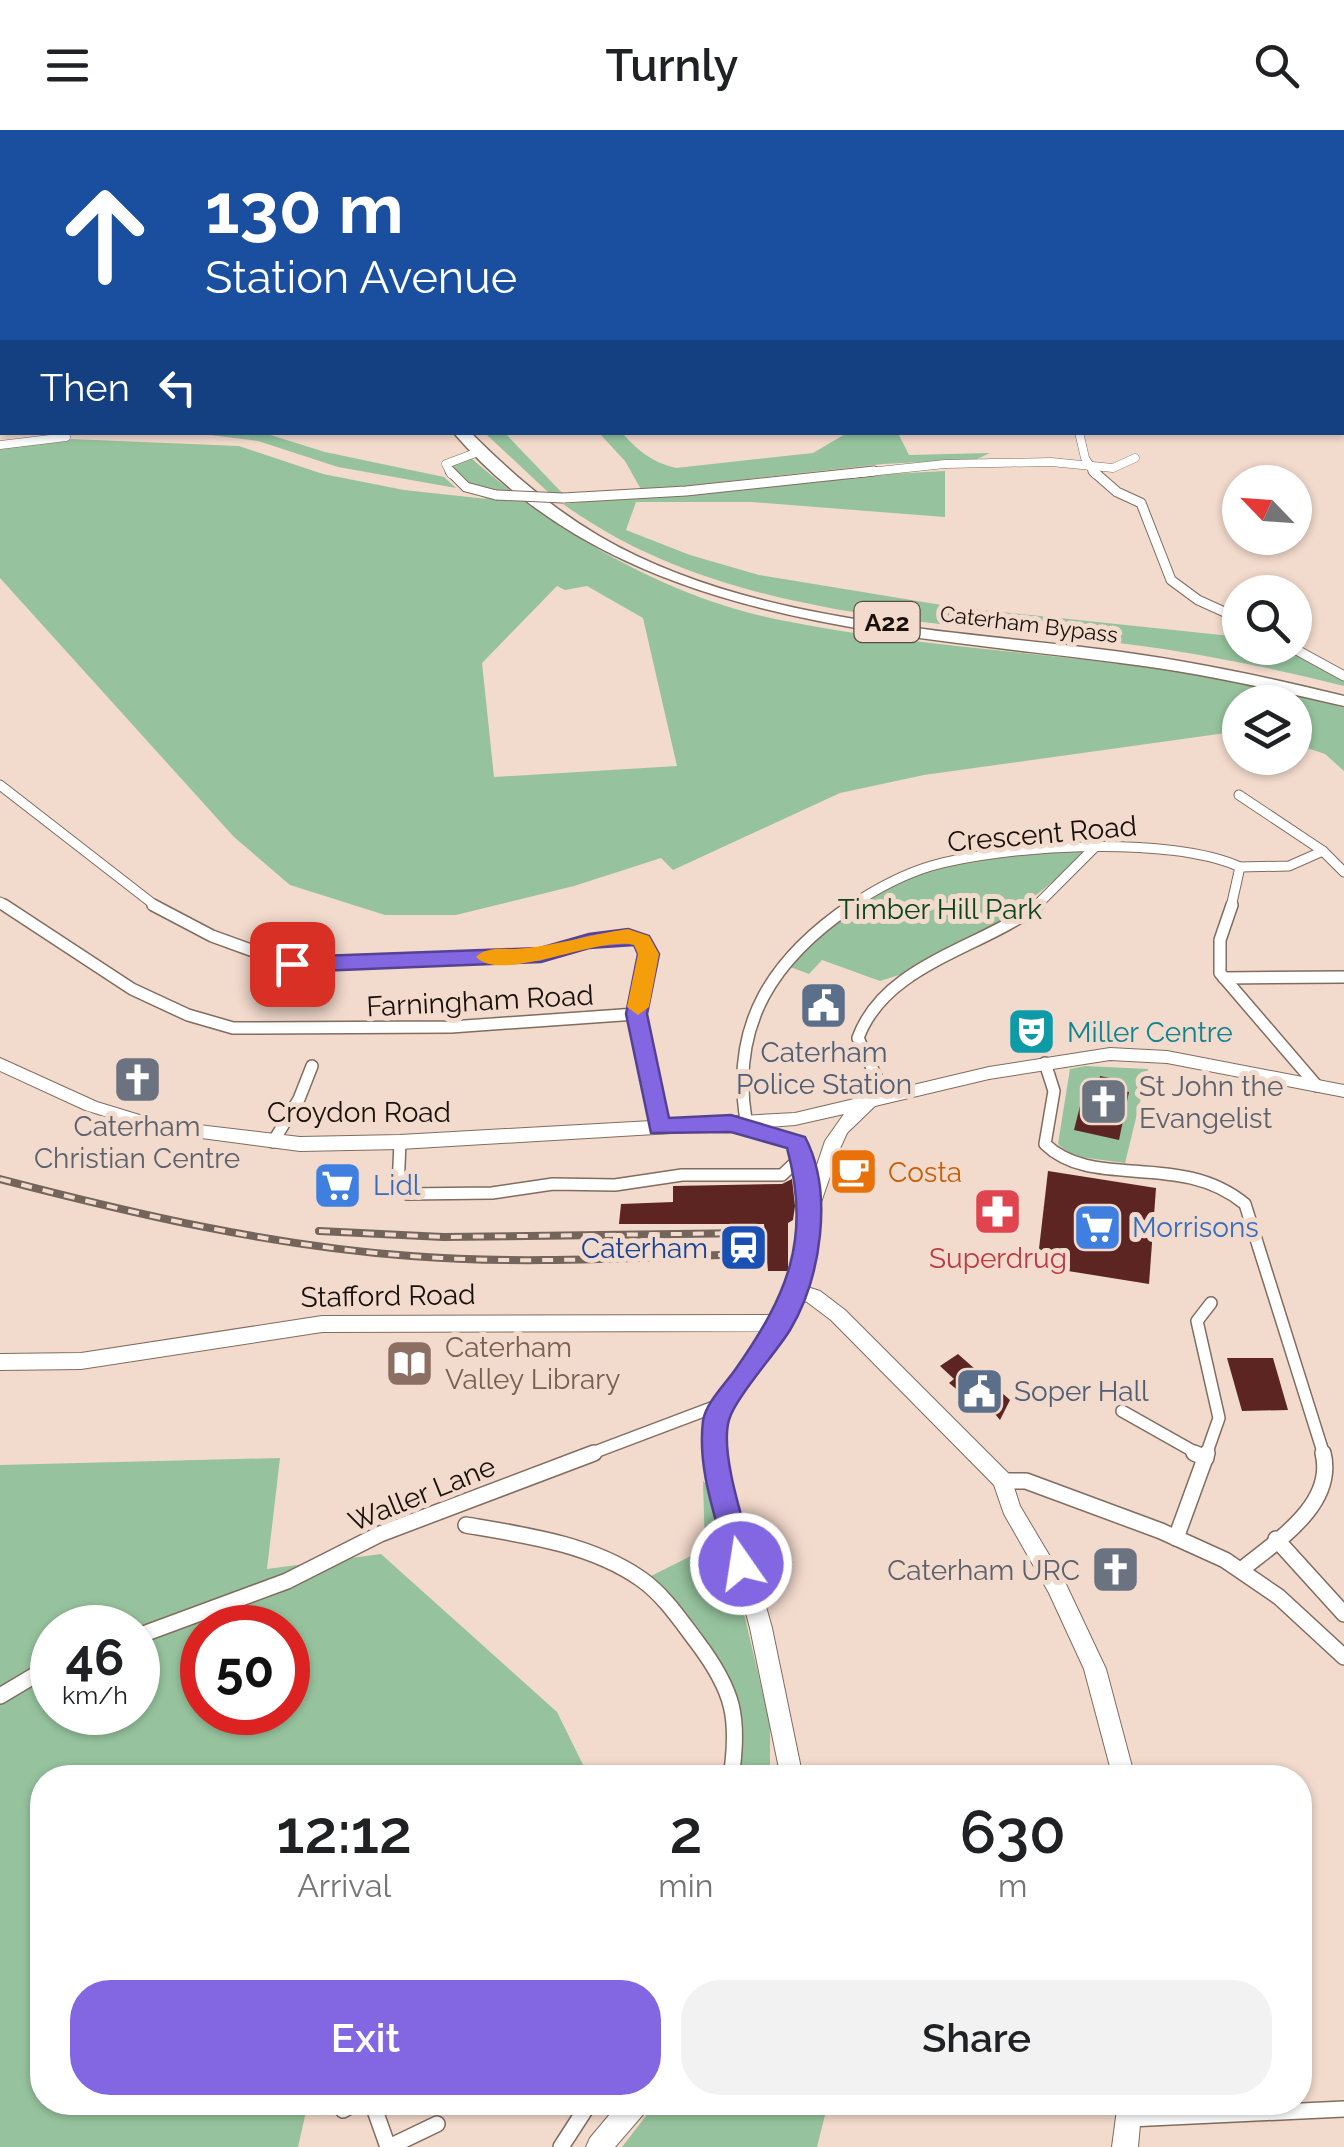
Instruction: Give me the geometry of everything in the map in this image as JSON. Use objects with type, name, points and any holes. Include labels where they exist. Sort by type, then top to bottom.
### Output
[{"type":"highway","name":"Caterham Bypass","points":[[463,435],[521,492],[614,552],[690,584],[757,605],[833,622],[916,634],[1184,666],[1344,701]]},
{"type":"highway","name":"Caterham Bypass","points":[[479,435],[531,486],[604,536],[662,563],[753,595],[904,624],[1183,656],[1344,690]]},
{"type":"main road","name":"Croydon Road","points":[[0,1064],[91,1106],[145,1123],[273,1142],[400,1142],[804,1116],[1045,1063],[1110,1054],[1167,1057],[1344,1091]]},
{"type":"main road","points":[[798,1146],[812,1148],[833,1138],[878,1098]]},
{"type":"main road","points":[[789,1765],[761,1628],[716,1464],[716,1418],[781,1323],[803,1266],[808,1214],[833,1138],[828,1118],[804,1116],[790,1132],[798,1146],[808,1214]]},
{"type":"main road","name":"Croydon Road","points":[[739,1122],[798,1146]]},
{"type":"main road","points":[[794,1291],[813,1296],[838,1315],[1003,1482],[1011,1508],[1057,1587],[1095,1669],[1121,1765]]},
{"type":"main road","name":"Stafford Road","points":[[0,1362],[26,1364],[121,1356],[274,1327],[322,1324],[727,1320],[781,1323]]},
{"type":"main road","points":[[599,2147],[626,2115]]},
{"type":"main road","points":[[1124,2147],[1128,2115]]},
{"type":"street","points":[[1079,435],[1084,464],[1105,486],[1141,503],[1154,529],[1166,576],[1185,592],[1222,610]]},
{"type":"street","points":[[0,446],[66,437]]},
{"type":"street","points":[[478,452],[446,464],[450,474],[480,495],[563,498],[686,490],[883,468],[1084,464],[1118,466],[1134,475]]},
{"type":"street","points":[[1118,466],[1134,458]]},
{"type":"street","points":[[1312,658],[1344,676]]},
{"type":"street","points":[[0,785],[153,906],[258,955],[308,965],[541,955],[589,941],[628,936],[642,940],[648,954],[636,1014],[659,1127]]},
{"type":"street","points":[[1239,795],[1323,852],[1344,872]]},
{"type":"street","points":[[878,1098],[858,1038],[868,1009],[892,987],[979,944],[1027,914],[1072,874],[1094,848]]},
{"type":"street","name":"Crescent Road","points":[[739,1122],[740,1077],[752,1026],[767,988],[839,913],[929,866],[1026,852],[1094,848],[1180,849],[1220,856],[1240,867]]},
{"type":"street","points":[[1317,1086],[1220,973],[1220,940],[1240,884],[1240,867],[1289,866],[1323,852]]},
{"type":"street","name":"Farningham Road","points":[[0,902],[110,976],[173,1008],[220,1026],[302,1030],[544,1026],[636,1014]]},
{"type":"street","points":[[1224,978],[1344,977]]},
{"type":"street","points":[[1045,1063],[1054,1091],[1044,1144],[1056,1158],[1187,1174],[1213,1182],[1245,1204],[1328,1479],[1319,1500],[1241,1570]]},
{"type":"street","points":[[273,1142],[299,1099],[312,1066]]},
{"type":"street","points":[[400,1142],[398,1188],[407,1194],[492,1193],[552,1184],[615,1185],[682,1175],[782,1174],[795,1167],[798,1146]]},
{"type":"street","points":[[1176,1538],[1219,1418],[1198,1320],[1212,1303]]},
{"type":"street","name":"Waller Lane","points":[[160,1628],[287,1581],[380,1534],[726,1403]]},
{"type":"street","points":[[1122,1410],[1143,1417],[1165,1438],[1206,1458]]},
{"type":"street","points":[[1003,1482],[1026,1481],[1176,1538],[1241,1570],[1308,1619],[1344,1657]]},
{"type":"street","points":[[466,1525],[550,1540],[643,1580],[694,1638],[730,1694],[737,1739],[733,1765]]},
{"type":"street","points":[[1276,1539],[1296,1554],[1312,1583],[1344,1614]]},
{"type":"street","points":[[0,1696],[30,1679]]},
{"type":"street","points":[[1312,2108],[1344,2108]]},
{"type":"street","points":[[377,2115],[388,2147],[436,2124]]},
{"type":"street","points":[[561,2147],[582,2115]]},
{"type":"green space","points":[[211,435],[270,435],[325,452],[444,477],[456,488],[338,467],[258,441]]},
{"type":"green space","points":[[487,435],[507,435],[565,496],[548,492]]},
{"type":"green space","points":[[601,435],[624,435],[646,455],[676,468],[813,453],[844,435],[899,435],[909,455],[990,453],[977,459],[883,464],[642,491],[625,461]]},
{"type":"green space","points":[[70,439],[239,446],[323,474],[404,490],[487,499],[476,494],[450,465],[470,457],[537,510],[612,557],[692,594],[733,608],[846,632],[1133,666],[1249,685],[1222,685],[1222,734],[924,775],[840,793],[673,870],[661,858],[574,886],[456,915],[385,915],[290,885],[234,837],[0,578],[0,448]],"holes":[[[557,586],[565,590],[587,586],[643,618],[677,766],[494,777],[482,663]]]},
{"type":"green space","points":[[945,471],[945,517],[751,502],[636,502],[626,530],[690,555],[759,575],[954,607],[1222,635],[1222,659],[1127,644],[908,620],[762,593],[692,572],[626,542],[563,504],[835,477]]},
{"type":"green space","points":[[1312,663],[1344,681],[1344,686],[1252,665]]},
{"type":"green space","points":[[1312,700],[1344,708],[1344,771],[1325,754],[1312,750]]},
{"type":"green space","name":"Timber Hill Park","points":[[1094,848],[992,931],[902,974],[880,981],[822,960],[809,974],[785,965],[839,913],[929,866],[982,857]]},
{"type":"green space","points":[[1070,1069],[1148,1069],[1125,1163],[1072,1156],[1058,1144]]},
{"type":"green space","points":[[280,1458],[267,1569],[381,1554],[557,1712],[583,1765],[30,1765],[30,2115],[305,2115],[298,2147],[0,2147],[0,1465]]},
{"type":"green space","points":[[703,1481],[715,1491],[770,1724],[770,1765],[729,1765],[730,1694],[643,1580],[705,1549]]},
{"type":"green space","points":[[646,2115],[825,2115],[817,2147],[622,2147]]},
{"type":"building","name":"Caterham Christian Centre","points":[[136,1063],[157,1067],[138,1095],[118,1090]]},
{"type":"building","name":"St John the Evangelist","points":[[1100,1076],[1119,1080],[1116,1090],[1129,1092],[1119,1140],[1074,1130],[1084,1090],[1096,1093]]},
{"type":"building","name":"Morrisons","points":[[1048,1171],[1156,1188],[1149,1284],[1037,1266]]},
{"type":"building","points":[[792,1179],[795,1206],[793,1220],[788,1223],[788,1271],[768,1271],[764,1224],[619,1224],[621,1204],[673,1202],[673,1186],[782,1184]]},
{"type":"building","name":"Soper Hall","points":[[958,1354],[1010,1400],[1000,1420],[990,1408],[984,1412],[949,1383],[954,1379],[940,1366]]},
{"type":"building","points":[[1227,1358],[1273,1358],[1288,1410],[1242,1411]]},
{"type":"railway","points":[[0,1179],[204,1227],[359,1251],[497,1260],[754,1254]]},
{"type":"railway","points":[[319,1231],[443,1237],[752,1233]]},
{"type":"slow traffic","points":[[487,957],[541,955],[589,941],[628,936],[642,940],[648,954],[638,1007]]},
{"type":"place","name":"Caterham Police Station","points":[[824,1005]]},
{"type":"place","name":"Miller Centre","points":[[1032,1032]]},
{"type":"place","name":"Caterham Christian Centre","points":[[137,1079]]},
{"type":"place","name":"St John the Evangelist","points":[[1104,1102]]},
{"type":"place","name":"Costa","points":[[853,1172]]},
{"type":"place","name":"Lidl","points":[[338,1185]]},
{"type":"place","name":"Superdrug","points":[[998,1211]]},
{"type":"place","name":"Morrisons","points":[[1097,1227]]},
{"type":"place","name":"Caterham","points":[[743,1248]]},
{"type":"place","name":"Caterham Valley Library","points":[[410,1363]]},
{"type":"place","name":"Soper Hall","points":[[979,1391]]},
{"type":"place","name":"Caterham URC","points":[[1115,1570]]},
{"type":"route","points":[[292,964],[541,955],[589,941],[628,936],[642,940],[648,954],[636,1014],[659,1127],[731,1123],[797,1142],[805,1172],[808,1214],[803,1266],[781,1323],[716,1418],[716,1464],[741,1564]]}]
